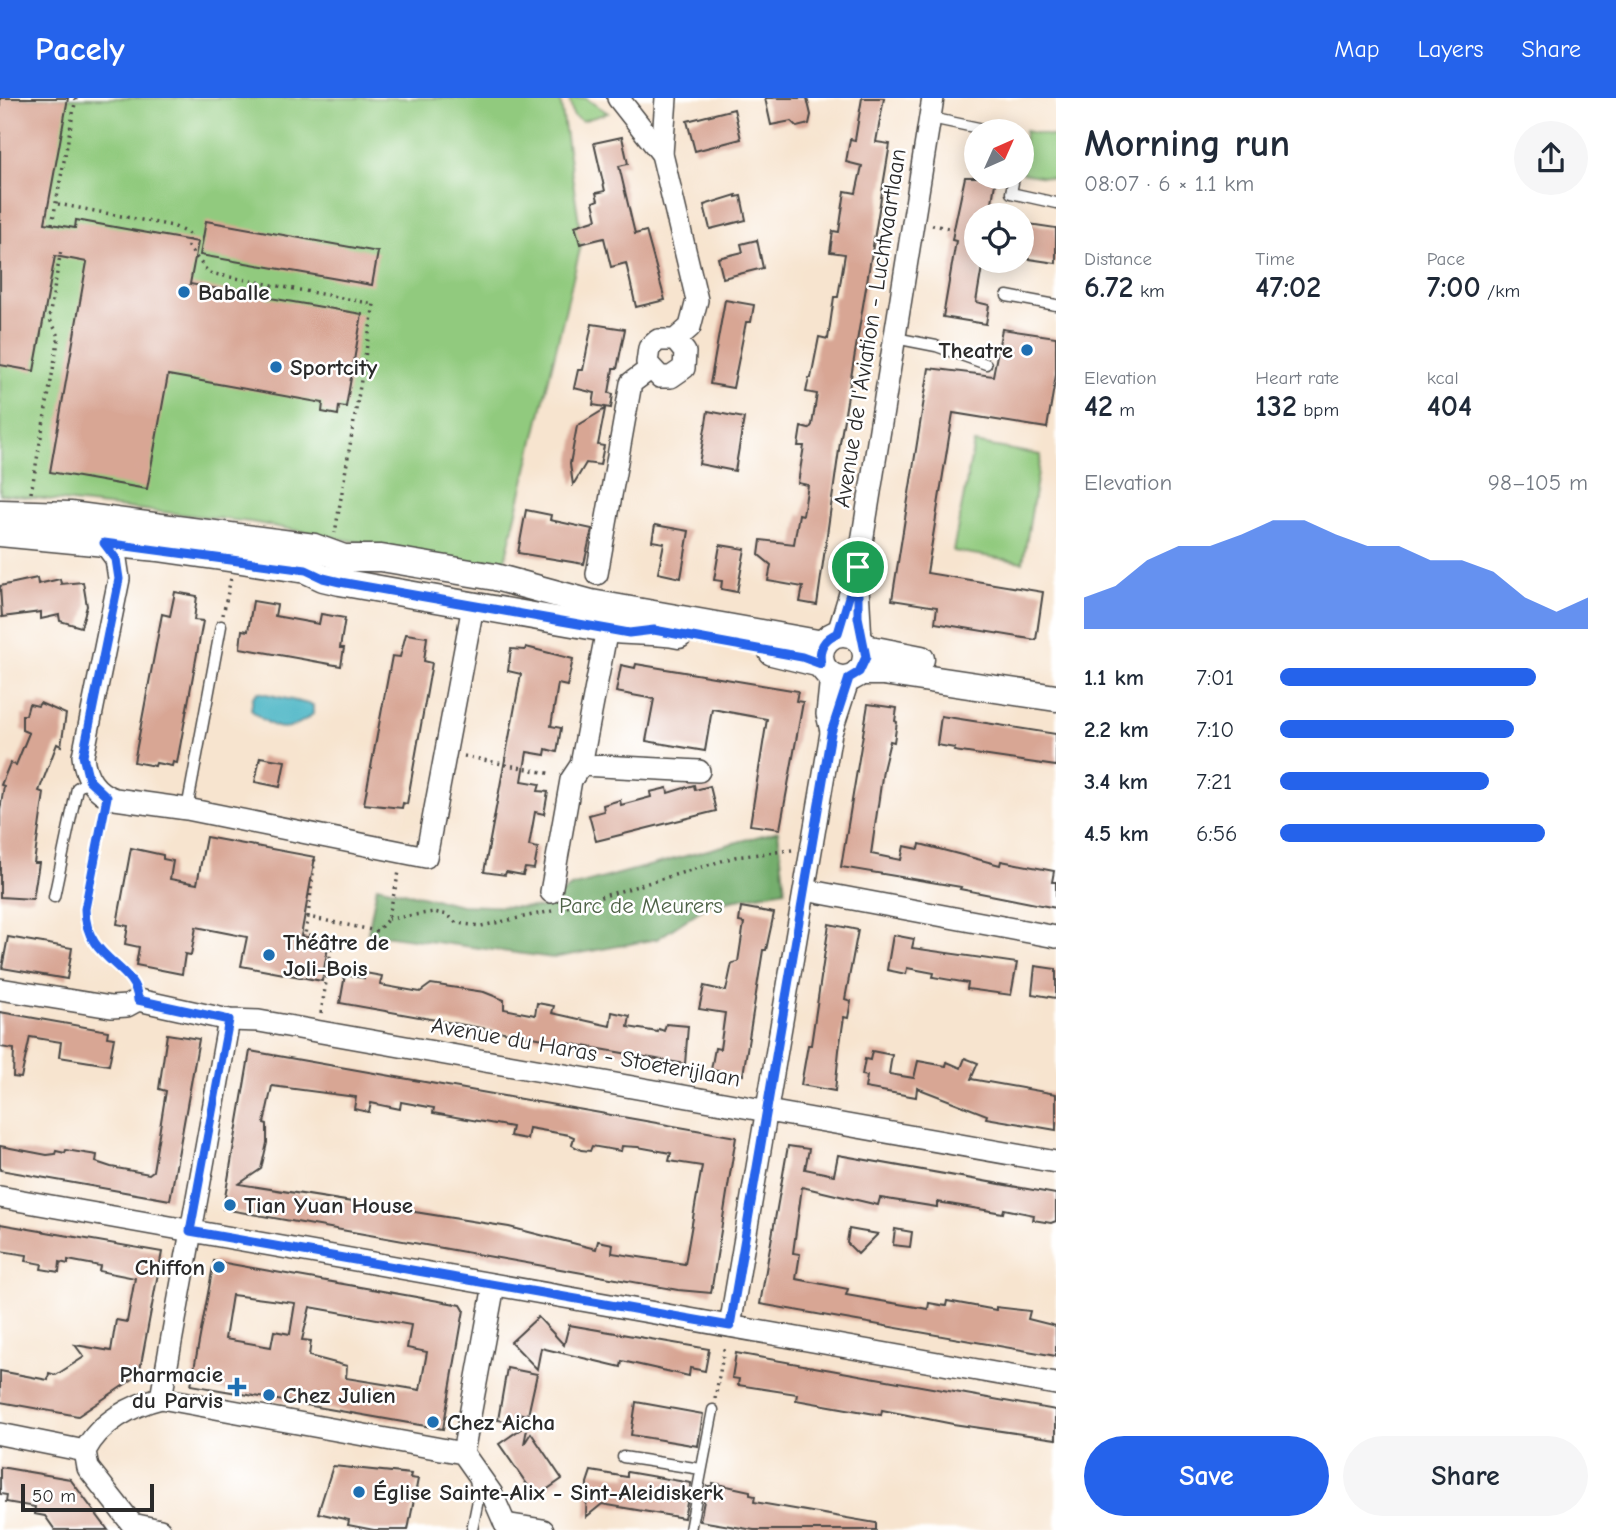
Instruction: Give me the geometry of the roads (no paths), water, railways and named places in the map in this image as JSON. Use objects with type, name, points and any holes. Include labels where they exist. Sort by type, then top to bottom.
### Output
[{"type":"street","points":[[618,98],[662,154]]},
{"type":"street","points":[[666,98],[662,154],[697,300],[690,327],[675,340]]},
{"type":"street","name":"Avenue de l'Aviation - Luchtvaartlaan","points":[[727,1334],[768,1111],[831,733],[827,714],[844,657],[932,108]]},
{"type":"street","points":[[664,338],[675,340],[685,352],[684,368],[678,374],[666,378],[650,369],[646,355],[653,343],[664,338]]},
{"type":"street","points":[[597,574],[631,383],[650,369]]},
{"type":"street","points":[[0,513],[70,515],[314,547],[344,558],[380,558],[495,577],[592,603],[844,657],[1056,680]]},
{"type":"street","points":[[0,533],[104,543],[306,570],[323,578],[629,633],[654,630],[802,657],[844,657],[883,672],[1056,698]]},
{"type":"street","points":[[104,543],[116,559],[119,579],[83,756],[89,780],[107,797],[187,809],[426,857],[473,606]]},
{"type":"street","points":[[551,891],[571,780],[581,765],[607,629]]},
{"type":"street","points":[[581,765],[699,771]]},
{"type":"street","points":[[805,890],[1056,937]]},
{"type":"street","name":"Avenue du Haras - Stoeterijlaan","points":[[0,989],[111,1007],[127,1006],[138,1000],[229,1020],[259,1021],[318,1031],[1056,1162]]},
{"type":"street","points":[[161,1398],[229,1020]]},
{"type":"street","points":[[0,1197],[494,1285],[727,1334],[1056,1384]]},
{"type":"street","points":[[468,1460],[494,1285]]},
{"type":"street","points":[[146,1529],[132,1524],[109,1498],[88,1468],[85,1451],[100,1430],[139,1403],[161,1398],[468,1460],[492,1494],[503,1527],[543,1530]]},
{"type":"street","points":[[0,1434],[85,1451]]},
{"type":"lane","points":[[932,108],[964,120]]},
{"type":"lane","points":[[1012,189],[1011,193],[1056,203]]},
{"type":"lane","points":[[1007,296],[1056,305]]},
{"type":"lane","points":[[894,338],[936,346],[986,364]]},
{"type":"lane","points":[[187,809],[221,626]]},
{"type":"lane","points":[[54,897],[76,788],[89,780]]},
{"type":"lane","points":[[690,1530],[713,1410]]},
{"type":"lane","points":[[624,1457],[701,1469]]},
{"type":"lane","points":[[468,1460],[478,1500],[472,1530]]},
{"type":"water","points":[[258,692],[313,705],[313,714],[288,728],[274,726],[251,710],[253,697]]},
{"type":"place","name":"Baballe","points":[[184,292]]},
{"type":"place","name":"Theatre","points":[[1027,350]]},
{"type":"place","name":"Sportcity","points":[[276,367]]},
{"type":"place","name":"Théâtre de Joli-Bois","points":[[269,955]]},
{"type":"place","name":"Tian Yuan House","points":[[230,1205]]},
{"type":"place","name":"Chiffon","points":[[219,1267]]},
{"type":"place","name":"Pharmacie du Parvis","points":[[237,1387]]},
{"type":"place","name":"Chez Julien","points":[[269,1395]]},
{"type":"place","name":"Chez Aicha","points":[[433,1422]]},
{"type":"place","name":"Église Sainte-Alix - Sint-Aleidiskerk","points":[[359,1492]]},
{"type":"park label","name":"Parc de Meurers","points":[[641,905]]}]
